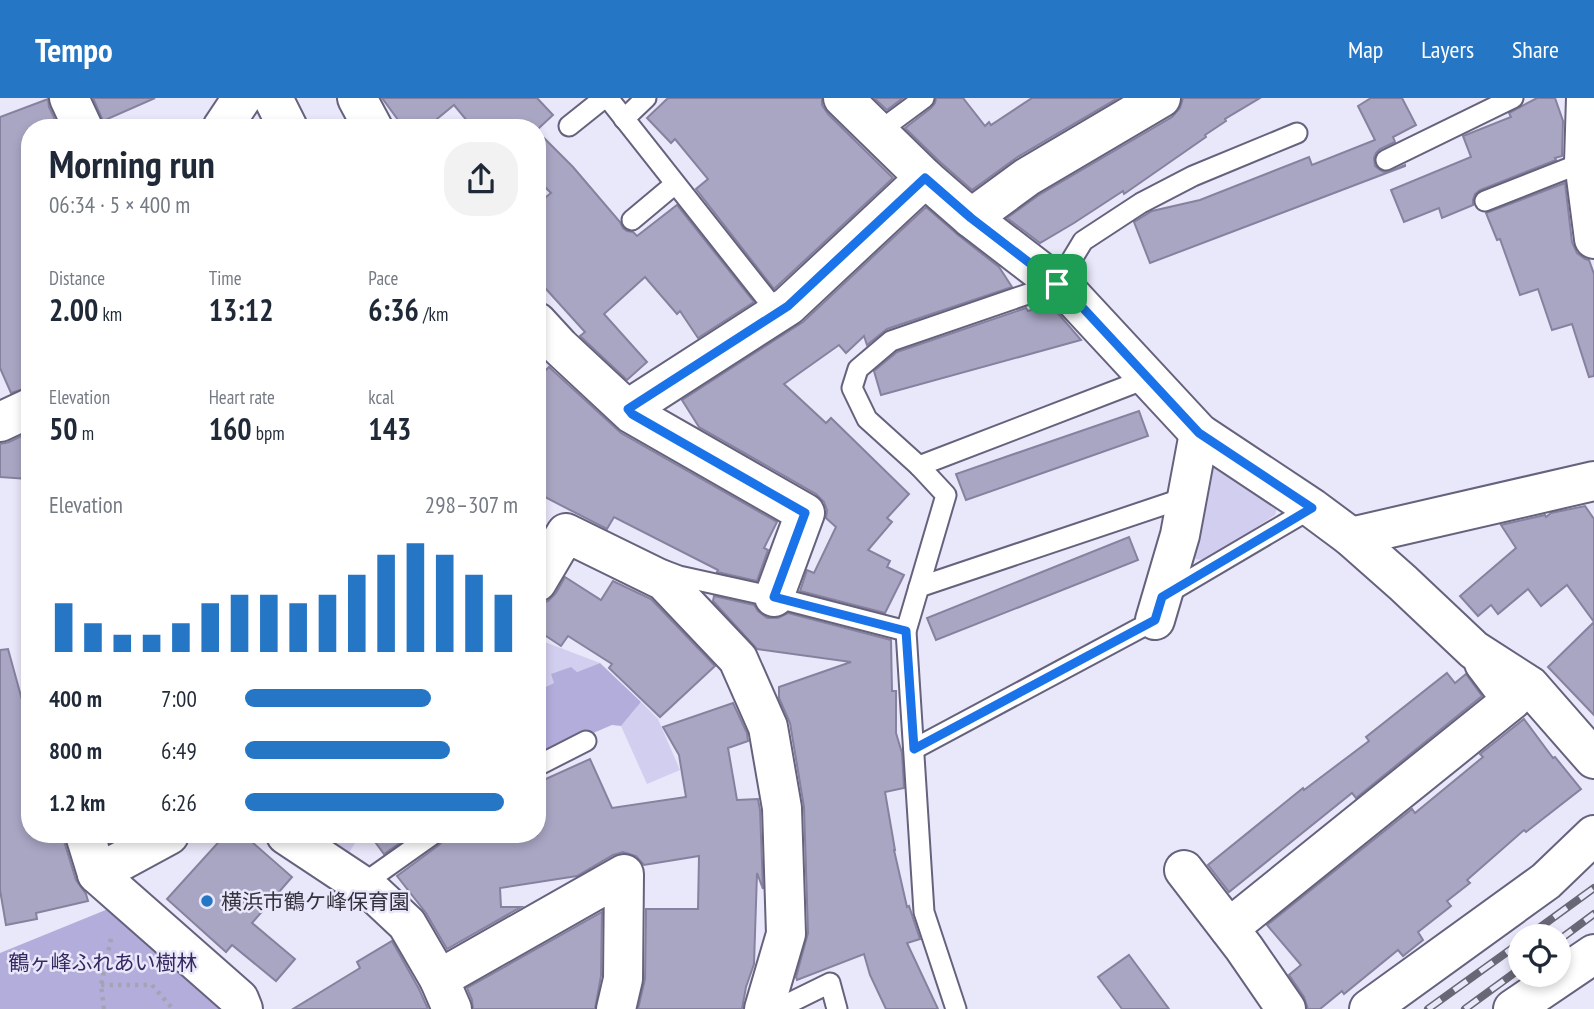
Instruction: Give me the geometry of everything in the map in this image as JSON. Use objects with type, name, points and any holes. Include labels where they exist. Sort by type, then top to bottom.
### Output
[{"type":"street","points":[[69,98],[79,119]]},
{"type":"street","points":[[228,119],[242,98]]},
{"type":"street","points":[[273,98],[284,119]]},
{"type":"street","points":[[357,98],[368,119]]},
{"type":"street","points":[[843,98],[925,178],[971,218],[1070,294],[1199,433],[1351,537],[1475,650],[1530,686],[1594,759]]},
{"type":"street","points":[[971,218],[1027,177],[1161,98]]},
{"type":"street","points":[[1586,98],[1588,180],[1594,239]]},
{"type":"street","points":[[628,409],[788,306],[925,178]]},
{"type":"street","points":[[546,343],[632,414],[805,513],[774,597]]},
{"type":"street","points":[[1158,608],[1180,535],[1199,433]]},
{"type":"street","points":[[1351,537],[1594,481]]},
{"type":"street","points":[[546,567],[566,533],[664,581],[738,659],[768,727],[782,808],[786,933],[764,1009]]},
{"type":"street","points":[[1229,928],[1512,700],[1475,650]]},
{"type":"street","points":[[1370,1009],[1546,881],[1594,835]]},
{"type":"street","points":[[89,843],[111,886],[239,999],[243,1009]]},
{"type":"street","points":[[111,886],[160,843]]},
{"type":"street","points":[[298,843],[375,894],[407,924],[446,994],[624,874],[623,979],[616,1009]]},
{"type":"street","points":[[1184,870],[1286,1009]]},
{"type":"street","points":[[1513,1009],[1594,954]]},
{"type":"lane","points":[[569,126],[606,98],[777,312]]},
{"type":"lane","points":[[624,119],[646,98]]},
{"type":"lane","points":[[878,132],[924,98]]},
{"type":"lane","points":[[1386,160],[1513,98]]},
{"type":"lane","points":[[956,1009],[924,912],[906,631],[946,495],[867,419],[852,388],[858,369],[891,341],[1057,284],[1083,241],[1140,203],[1192,176],[1297,133]]},
{"type":"lane","points":[[1485,201],[1588,180]]},
{"type":"lane","points":[[632,220],[675,184]]},
{"type":"lane","points":[[919,467],[1148,377]]},
{"type":"lane","points":[[919,587],[1187,497]]},
{"type":"lane","points":[[914,749],[1158,608],[1312,508]]},
{"type":"lane","points":[[566,533],[679,576],[906,631]]},
{"type":"lane","points":[[546,761],[586,741]]},
{"type":"lane","points":[[360,886],[421,843]]},
{"type":"lane","points":[[777,1009],[830,983],[837,1009]]},
{"type":"path","points":[[104,1009],[101,985],[113,924],[111,886]]},
{"type":"path","points":[[101,985],[152,985],[173,1009]]},
{"type":"shaded area","points":[[1205,457],[1277,507],[1275,515],[1210,558],[1200,560],[1191,557]]},
{"type":"shaded area","points":[[546,642],[600,663],[577,672],[552,675],[554,683],[546,687]]},
{"type":"shaded area","points":[[641,702],[658,719],[680,770],[647,784],[621,726]]},
{"type":"shaded area","points":[[318,843],[355,843],[344,861]]},
{"type":"green space","points":[[600,663],[641,702],[621,726],[612,725],[546,753],[546,687],[554,683],[551,674],[571,667],[577,672]]},
{"type":"green space","name":"鶴ヶ峰ふれあい樹林","points":[[113,907],[228,1009],[0,1009],[0,953]]},
{"type":"building","points":[[93,98],[155,98],[108,119],[102,119]]},
{"type":"building","points":[[382,98],[537,98],[553,115],[546,122],[546,119],[466,119],[454,105],[437,119],[397,119]]},
{"type":"building","points":[[668,98],[822,98],[822,105],[828,114],[893,178],[774,289],[696,189],[708,179],[675,139],[671,143],[647,118]]},
{"type":"building","points":[[874,98],[903,98],[887,110]]},
{"type":"building","points":[[936,98],[963,98],[985,126],[989,122],[991,125],[1032,98],[1118,98],[1016,158],[972,190],[905,128],[931,108]]},
{"type":"building","points":[[1183,98],[1260,98],[1225,119],[1226,121],[1205,135],[1206,137],[1124,194],[1123,191],[1040,243],[1007,218],[1039,195],[1172,117],[1180,108]]},
{"type":"building","points":[[1371,98],[1402,98],[1416,125],[1393,137],[1395,142],[1380,149],[1374,158],[1375,166],[1384,172],[1405,166],[1150,263],[1134,222],[1152,211],[1200,200],[1309,157],[1312,165],[1375,140],[1358,106]]},
{"type":"building","points":[[1537,98],[1555,98],[1563,121],[1562,156],[1480,190],[1475,194],[1473,205],[1442,218],[1439,208],[1404,222],[1391,190],[1471,157],[1463,136],[1511,117],[1509,113]]},
{"type":"building","points":[[48,99],[55,119],[21,119],[21,390],[11,393],[0,368],[0,117]]},
{"type":"building","points":[[546,140],[573,167],[623,228],[637,236],[677,205],[754,302],[698,338],[680,311],[677,314],[645,277],[604,314],[647,362],[627,380],[580,336],[585,332],[546,289],[546,197],[551,193],[546,188]]},
{"type":"building","points":[[1565,183],[1572,242],[1577,253],[1589,260],[1594,274],[1594,376],[1589,377],[1572,324],[1552,330],[1538,289],[1520,295],[1500,239],[1497,240],[1486,213]]},
{"type":"building","points":[[926,207],[999,267],[1012,287],[887,329],[867,345],[864,336],[846,353],[839,345],[784,384],[826,423],[831,418],[909,494],[887,518],[892,522],[868,550],[890,561],[887,567],[904,575],[885,613],[800,591],[807,570],[814,573],[836,527],[826,518],[824,502],[816,494],[699,427],[682,400],[803,322]]},
{"type":"building","points":[[1047,305],[1049,313],[1056,311],[1081,340],[881,395],[874,371],[897,352],[1026,308],[1028,311]]},
{"type":"building","points":[[549,367],[621,433],[777,522],[764,548],[768,550],[757,581],[717,572],[718,570],[614,517],[607,529],[546,498],[546,370]]},
{"type":"building","points":[[1139,411],[1148,436],[966,500],[956,474]]},
{"type":"building","points":[[21,436],[21,478],[0,477],[0,444]]},
{"type":"building","points":[[1585,506],[1594,519],[1594,622],[1567,585],[1541,606],[1528,589],[1498,614],[1491,605],[1478,616],[1460,596],[1516,548],[1501,525],[1545,515],[1546,517],[1551,513]]},
{"type":"building","points":[[1129,537],[1138,560],[936,640],[927,618]]},
{"type":"building","points":[[565,577],[601,600],[613,581],[651,599],[715,666],[660,717],[609,668],[612,664],[568,636],[561,646],[546,636],[546,602],[556,593]]},
{"type":"building","points":[[714,596],[754,605],[767,618],[778,618],[788,613],[891,640],[892,691],[896,691],[896,733],[902,753],[904,788],[885,792],[907,907],[909,906],[920,939],[907,943],[938,1009],[886,1009],[870,975],[864,954],[797,980],[808,933],[804,807],[790,723],[779,698],[779,687],[851,662],[757,649],[713,601]]},
{"type":"building","points":[[1594,622],[1594,715],[1548,667]]},
{"type":"building","points":[[8,649],[21,696],[21,843],[65,843],[76,880],[88,901],[36,913],[37,919],[6,925],[0,890],[0,650]]},
{"type":"building","points":[[1447,673],[1455,683],[1466,674],[1482,696],[1356,798],[1352,793],[1229,892],[1208,865],[1303,788],[1304,790],[1369,741],[1366,737]]},
{"type":"building","points":[[733,703],[747,733],[748,741],[728,748],[737,800],[758,799],[763,889],[757,873],[754,964],[742,1009],[638,1009],[645,979],[646,909],[698,909],[699,856],[644,865],[636,856],[623,852],[577,876],[500,888],[501,907],[521,907],[447,949],[426,913],[397,876],[441,843],[546,843],[546,779],[590,759],[612,808],[686,797],[679,755],[663,727]]},
{"type":"building","points":[[1524,719],[1553,758],[1555,757],[1581,789],[1526,832],[1524,830],[1467,880],[1470,883],[1447,901],[1451,906],[1418,932],[1423,940],[1403,956],[1398,950],[1344,994],[1342,991],[1320,1009],[1308,1009],[1304,997],[1289,975],[1301,965],[1267,925],[1412,809],[1415,813],[1483,757],[1480,754]]},
{"type":"building","points":[[218,843],[253,843],[292,877],[252,923],[295,959],[276,981],[232,945],[226,952],[167,899]]},
{"type":"building","points":[[376,843],[400,843],[384,854]]},
{"type":"building","points":[[602,912],[601,976],[595,1009],[473,1009],[467,988]]},
{"type":"building","points":[[392,941],[428,1009],[293,1009],[360,968],[357,962]]},
{"type":"building","points":[[1129,955],[1169,1009],[1122,1009],[1098,977]]},
{"type":"railway","points":[[1544,924],[1594,888]]},
{"type":"railway","points":[[1571,931],[1594,914]]},
{"type":"railway","points":[[1428,1009],[1508,951]]},
{"type":"railway","points":[[1465,1009],[1508,978]]},
{"type":"place","name":"横浜市鶴ケ峰保育園","points":[[207,901]]},
{"type":"route","points":[[925,178],[971,218],[1057,284],[1070,294],[1199,433],[1312,508],[1162,597],[1155,620],[914,749],[906,631],[774,597],[805,513],[632,414],[628,409],[788,306],[925,178]]}]
